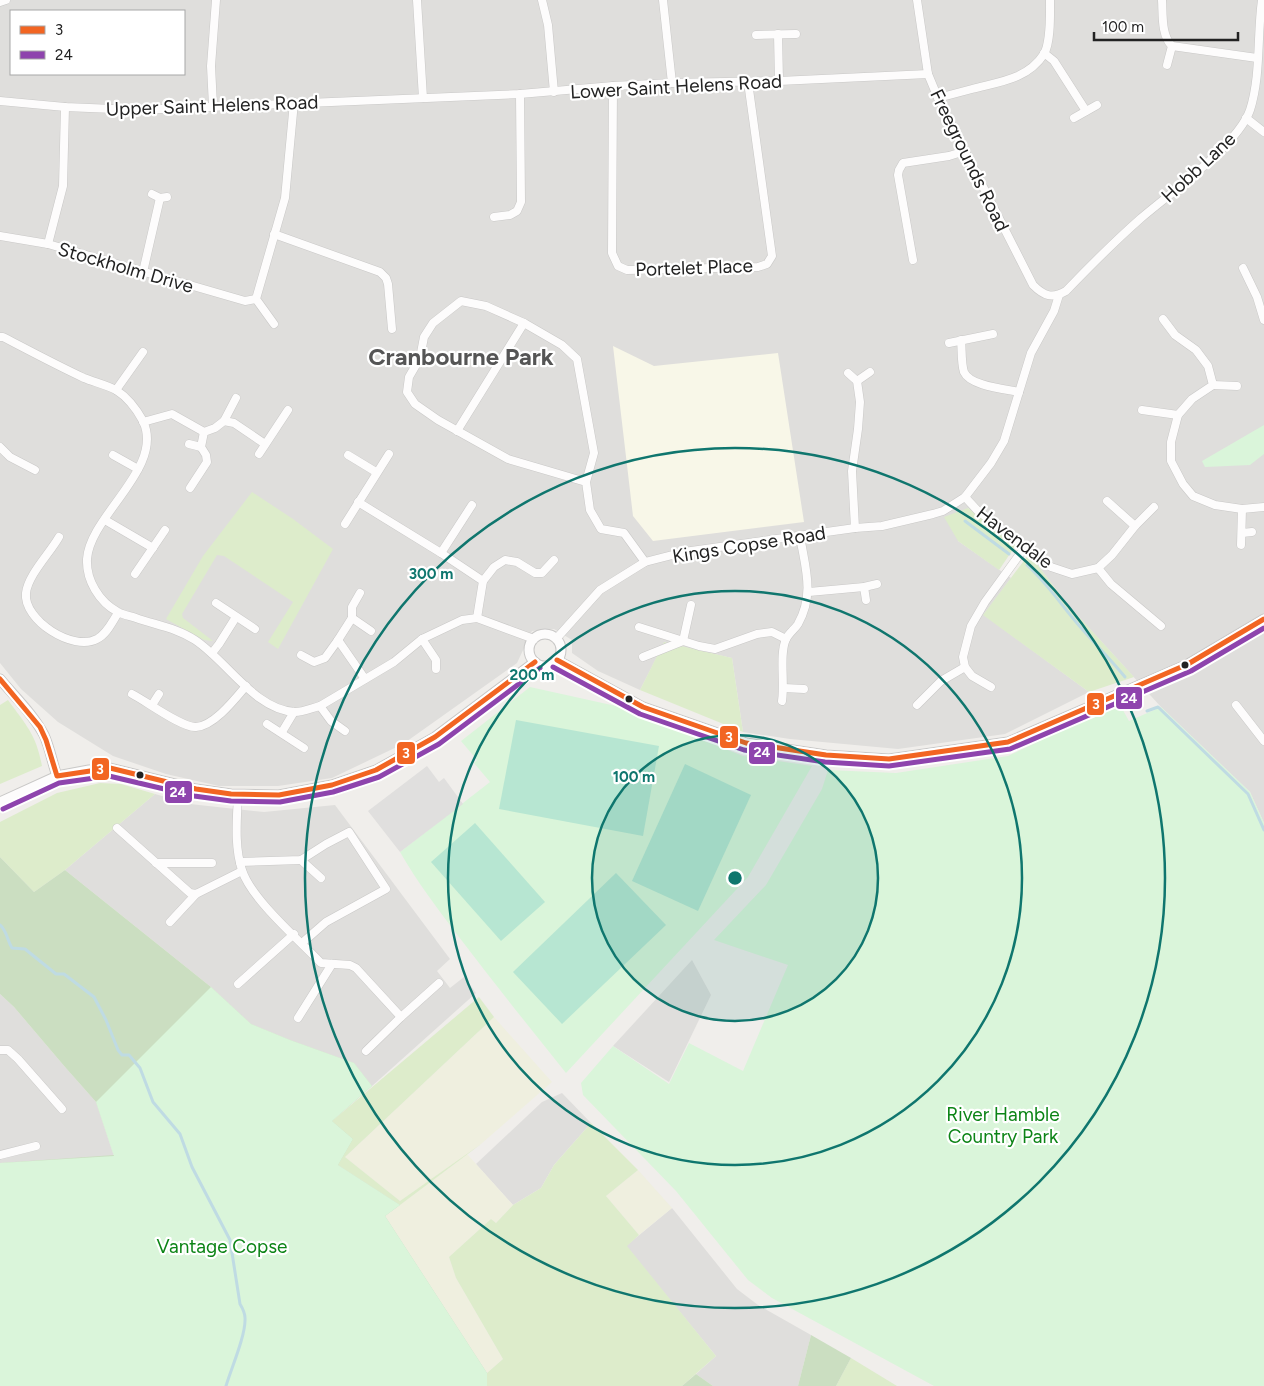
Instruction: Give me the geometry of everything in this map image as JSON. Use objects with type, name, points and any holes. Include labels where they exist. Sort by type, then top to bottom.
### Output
[{"type":"street","points":[[0,2],[6,0]]},
{"type":"street","points":[[213,106],[211,66],[216,0]]},
{"type":"street","points":[[417,0],[423,98]]},
{"type":"street","points":[[542,0],[548,25],[554,92]]},
{"type":"street","points":[[663,0],[672,83]]},
{"type":"street","name":"Freegrounds Road","points":[[917,0],[928,74],[938,98],[1033,285],[1044,295],[1051,297],[1059,295]]},
{"type":"street","points":[[938,98],[973,88],[1003,83],[1016,78],[1030,68],[1044,53],[1048,38],[1050,0]]},
{"type":"street","points":[[1162,0],[1165,33],[1168,42],[1172,46],[1257,58]]},
{"type":"street","name":"Hobb Lane","points":[[1059,295],[1066,291],[1100,255],[1196,172],[1232,138],[1246,118],[1254,91],[1262,0]]},
{"type":"street","points":[[778,34],[779,81]]},
{"type":"street","points":[[756,35],[796,34]]},
{"type":"street","points":[[1166,65],[1172,46]]},
{"type":"street","points":[[1044,53],[1054,61],[1086,111]]},
{"type":"street","name":"Lower Saint Helens Road","points":[[423,98],[554,92],[672,83],[779,81],[928,74]]},
{"type":"street","name":"Portelet Place","points":[[613,86],[612,254],[618,266],[627,270],[758,267],[767,264],[772,256],[748,82]]},
{"type":"street","points":[[494,217],[510,215],[517,211],[521,202],[520,94]]},
{"type":"street","name":"Upper Saint Helens Road","points":[[0,101],[65,107],[138,110],[423,98]]},
{"type":"street","points":[[274,324],[256,299],[284,198],[294,102]]},
{"type":"street","points":[[1074,118],[1097,105]]},
{"type":"street","name":"Stockholm Drive","points":[[48,244],[62,186],[65,107]]},
{"type":"street","points":[[1246,118],[1264,132]]},
{"type":"street","points":[[910,255],[898,176],[899,170],[903,163],[949,156],[965,151]]},
{"type":"street","points":[[143,272],[164,197],[152,194]]},
{"type":"street","points":[[274,234],[380,272],[386,278],[388,284],[392,329]]},
{"type":"street","name":"Stockholm Drive","points":[[0,236],[48,244],[245,301],[256,299]]},
{"type":"street","points":[[1243,268],[1257,297],[1264,320]]},
{"type":"street","points":[[965,497],[991,463],[1004,441],[1031,353],[1054,311],[1059,295]]},
{"type":"street","points":[[586,482],[542,471],[508,459],[457,431],[415,404],[407,392],[409,377],[420,358],[424,337],[433,324],[461,301],[486,306],[524,323],[562,345],[577,359],[594,453],[586,482],[590,510],[601,529],[624,533],[645,562]]},
{"type":"street","points":[[1163,319],[1175,335],[1196,350],[1208,366],[1213,385]]},
{"type":"street","points":[[457,431],[524,323]]},
{"type":"street","points":[[949,343],[993,334]]},
{"type":"street","points":[[0,337],[86,378],[116,390],[127,399],[143,422],[147,444],[138,469],[91,540],[87,562],[92,584],[97,594],[118,613],[182,632],[212,652],[261,700],[276,708],[294,712],[320,706],[394,662],[422,638],[462,620],[477,618],[534,639],[549,635],[556,638],[561,648],[561,654],[557,660],[548,666],[535,662],[530,653],[534,639]]},
{"type":"street","points":[[961,340],[965,373],[971,379],[980,384],[1019,392]]},
{"type":"street","points":[[116,390],[143,352]]},
{"type":"street","points":[[857,381],[870,372]]},
{"type":"street","points":[[848,373],[857,381],[860,402],[852,471],[855,528]]},
{"type":"street","points":[[1237,386],[1213,385],[1192,399],[1178,415],[1171,442],[1171,461],[1183,484],[1193,496],[1215,505],[1242,509],[1264,507]]},
{"type":"street","points":[[143,422],[172,414],[204,432],[215,428],[224,421],[236,398]]},
{"type":"street","points":[[259,454],[288,410]]},
{"type":"street","points":[[1142,410],[1178,415]]},
{"type":"street","points":[[224,421],[234,423],[265,444]]},
{"type":"street","points":[[190,488],[207,462],[206,455],[201,447],[204,432]]},
{"type":"street","points":[[189,444],[201,447]]},
{"type":"street","points":[[0,447],[10,457],[35,470]]},
{"type":"street","points":[[345,524],[389,454]]},
{"type":"street","points":[[113,455],[138,469]]},
{"type":"street","points":[[348,455],[376,472]]},
{"type":"street","name":"Kings Copse Road","points":[[556,638],[600,590],[645,562],[684,552],[855,528],[882,526],[943,511],[965,497]]},
{"type":"street","name":"Havendale","points":[[965,497],[977,510],[1051,567],[1072,574],[1098,568]]},
{"type":"street","points":[[1107,501],[1135,526]]},
{"type":"street","points":[[358,502],[483,581]]},
{"type":"street","points":[[441,553],[472,505]]},
{"type":"street","points":[[1154,507],[1135,526],[1112,555],[1098,568],[1111,584],[1161,626]]},
{"type":"street","points":[[1241,546],[1242,509]]},
{"type":"street","points":[[105,520],[153,548]]},
{"type":"street","points":[[135,574],[165,530]]},
{"type":"street","points":[[1242,532],[1252,532]]},
{"type":"street","points":[[59,536],[32,578],[26,591],[26,601],[38,620],[60,636],[72,641],[88,643],[104,635],[118,613]]},
{"type":"street","points":[[782,701],[784,688],[783,656],[786,639],[798,624],[809,592],[800,536]]},
{"type":"street","points":[[989,684],[972,676],[965,667],[964,657],[971,626],[985,602],[1025,547]]},
{"type":"street","points":[[53,548],[60,554]]},
{"type":"street","points":[[477,618],[483,581],[494,567],[505,560],[518,562],[535,573],[542,573],[554,560]]},
{"type":"street","points":[[809,592],[877,584]]},
{"type":"street","points":[[864,587],[866,600]]},
{"type":"street","points":[[301,655],[314,662],[325,658],[352,618],[352,607],[360,594]]},
{"type":"street","points":[[216,603],[255,629]]},
{"type":"street","points":[[683,640],[691,605]]},
{"type":"street","points":[[212,652],[236,617]]},
{"type":"street","points":[[352,618],[371,631]]},
{"type":"street","points":[[557,660],[643,707],[746,743],[826,755],[889,759],[1008,742],[1188,664],[1264,619]]},
{"type":"street","points":[[639,627],[715,649],[757,634],[772,632],[786,639]]},
{"type":"street","points":[[422,638],[436,660],[436,669]]},
{"type":"street","points":[[338,640],[365,679]]},
{"type":"street","points":[[643,657],[683,640]]},
{"type":"street","points":[[436,660],[444,663]]},
{"type":"street","points":[[0,802],[57,776],[110,768],[196,789],[238,794],[278,794],[332,785],[376,770],[435,737],[535,662]]},
{"type":"street","points":[[917,704],[941,681],[965,667]]},
{"type":"street","points":[[0,679],[34,719],[50,748],[57,776]]},
{"type":"street","points":[[132,694],[181,723],[196,727],[207,723],[228,707],[246,686]]},
{"type":"street","points":[[784,688],[804,690]]},
{"type":"street","points":[[152,705],[158,694]]},
{"type":"street","points":[[924,696],[930,702]]},
{"type":"street","points":[[1236,705],[1264,740]]},
{"type":"street","points":[[320,706],[331,721],[345,731]]},
{"type":"street","points":[[282,732],[294,712]]},
{"type":"street","points":[[267,724],[304,748]]},
{"type":"street","points":[[238,794],[236,837],[240,862],[242,871],[258,899],[322,963],[350,965],[356,968],[401,1017]]},
{"type":"street","points":[[117,828],[190,893],[196,894]]},
{"type":"street","points":[[240,862],[302,860],[348,832],[386,889],[326,922],[302,943]]},
{"type":"street","points":[[302,860],[321,878]]},
{"type":"street","points":[[156,863],[212,863]]},
{"type":"street","points":[[170,922],[196,894],[242,871]]},
{"type":"street","points":[[238,984],[294,934]]},
{"type":"street","points":[[298,1018],[332,964]]},
{"type":"street","points":[[366,1051],[439,983]]},
{"type":"street","points":[[0,1050],[8,1050],[18,1059],[62,1109]]},
{"type":"street","points":[[0,1155],[36,1146]]},
{"type":"shaded area","points":[[0,0],[1264,0],[1264,823],[1250,792],[1161,707],[1069,606],[1029,554],[968,508],[958,541],[1011,578],[984,615],[1089,692],[1005,734],[898,749],[790,739],[743,732],[732,658],[664,643],[640,690],[598,671],[572,653],[572,640],[554,629],[532,631],[517,663],[403,744],[332,778],[278,786],[219,786],[166,774],[113,756],[58,722],[21,689],[0,663]]},
{"type":"shaded area","points":[[613,346],[654,366],[778,353],[804,522],[653,541],[633,516]]},
{"type":"shaded area","points":[[427,766],[439,782],[444,778],[463,804],[400,852],[368,811]]},
{"type":"shaded area","points":[[155,794],[190,804],[264,812],[335,805],[450,959],[437,971],[450,988],[464,977],[476,993],[372,1086],[354,1063],[251,1024],[211,987],[65,870]]},
{"type":"shaded area","points":[[692,960],[711,995],[669,1082],[613,1046]]},
{"type":"shaded area","points":[[0,994],[14,1007],[96,1102],[114,1156],[0,1163]]},
{"type":"shaded area","points":[[562,1093],[591,1123],[554,1165],[541,1188],[513,1205],[476,1164],[542,1102]]},
{"type":"shaded area","points":[[672,1208],[737,1289],[758,1305],[811,1335],[798,1386],[713,1386],[696,1374],[716,1356],[626,1246]]},
{"type":"green space","points":[[1264,425],[1264,454],[1250,465],[1205,467],[1202,461]]},
{"type":"green space","points":[[252,492],[293,519],[333,549],[278,649],[268,642],[293,602],[224,556],[217,555],[182,614],[183,618],[213,641],[204,640],[166,619],[203,556]]},
{"type":"green space","points":[[968,508],[1016,545],[999,570],[958,541],[944,517]]},
{"type":"green space","points":[[1029,554],[1069,606],[1134,677],[1089,692],[983,615]]},
{"type":"green space","points":[[664,642],[732,658],[743,732],[640,690]]},
{"type":"green space","points":[[530,687],[616,706],[743,756],[812,766],[748,877],[566,1073],[451,927],[400,852],[490,782],[474,763],[477,760],[461,741]]},
{"type":"green space","points":[[8,700],[25,723],[33,738],[42,766],[0,784],[0,705]]},
{"type":"green space","name":"River Hamble Country Park","points":[[1119,703],[1129,721],[1161,707],[1250,792],[1264,823],[1264,1386],[934,1386],[772,1298],[748,1280],[676,1191],[583,1095],[581,1083],[613,1046],[669,1084],[689,1043],[743,1071],[788,965],[714,940],[766,885],[822,789],[828,770],[896,773],[1008,756]]},
{"type":"green space","points":[[516,720],[659,746],[643,836],[499,809]]},
{"type":"green space","points":[[685,764],[751,795],[698,911],[632,881]]},
{"type":"green space","points":[[100,783],[121,784],[155,794],[65,870],[34,892],[0,857],[0,822],[57,793]]},
{"type":"green space","points":[[475,823],[545,902],[501,941],[431,862]]},
{"type":"green space","name":"Vantage Copse","points":[[0,857],[34,892],[65,870],[211,987],[251,1024],[354,1063],[372,1086],[332,1121],[353,1139],[338,1165],[400,1205],[385,1216],[487,1373],[487,1386],[0,1386],[0,1163],[114,1155],[96,1102],[14,1007],[0,994]]},
{"type":"green space","points":[[616,873],[666,925],[562,1024],[513,972]]},
{"type":"green space","name":"Vantage Copse","points":[[211,987],[251,1024],[354,1063],[372,1086],[332,1121],[353,1139],[338,1165],[400,1205],[385,1216],[487,1373],[487,1386],[0,1386],[0,1163],[114,1156],[96,1102]]},
{"type":"green space","points":[[479,997],[494,1017],[345,1157],[400,1201],[481,1144],[400,1205],[338,1165],[332,1121]]},
{"type":"green space","points":[[494,1017],[552,1082],[467,1154],[513,1205],[496,1223],[491,1219],[449,1257],[456,1278],[503,1359],[487,1373],[385,1216],[465,1156],[400,1201],[345,1157]]},
{"type":"green space","points":[[591,1123],[638,1170],[606,1196],[639,1235],[627,1246],[716,1356],[682,1386],[487,1386],[487,1373],[503,1359],[456,1278],[449,1257],[491,1219],[496,1223],[513,1205],[541,1188],[554,1165]]},
{"type":"green space","points":[[638,1170],[672,1208],[639,1235],[606,1196]]},
{"type":"green space","points":[[811,1335],[851,1358],[836,1386],[798,1386]]},
{"type":"green space","points":[[851,1358],[897,1386],[836,1386]]},
{"type":"green space","points":[[696,1374],[713,1386],[682,1386]]},
{"type":"waterway","points":[[965,521],[1009,554]]},
{"type":"waterway","points":[[1027,565],[1043,581],[1076,622],[1125,677]]},
{"type":"waterway","points":[[1147,711],[1158,707],[1248,794],[1264,830]]},
{"type":"waterway","points":[[0,925],[12,948],[25,949],[56,974],[64,974],[94,997],[118,1050],[122,1055],[129,1055],[140,1068],[153,1102],[180,1134],[192,1167],[230,1240],[240,1304],[245,1314],[245,1325],[238,1352],[226,1386]]},
{"type":"transit line","name":"3","points":[[557,660],[643,707],[746,743],[826,755],[889,759],[1008,742],[1188,664],[1264,619]]},
{"type":"transit line","name":"24","points":[[553,667],[640,714],[744,750],[825,762],[889,766],[1010,749],[1191,671],[1264,628]]},
{"type":"transit line","name":"3","points":[[0,679],[40,727],[57,776],[110,768],[196,789],[231,794],[279,795],[332,785],[376,770],[435,737],[535,662]]},
{"type":"transit line","name":"24","points":[[3,809],[59,783],[109,776],[194,796],[231,801],[280,802],[333,792],[379,777],[439,744],[540,668]]},
{"type":"district","name":"Cranbourne Park","points":[[461,357]]}]
